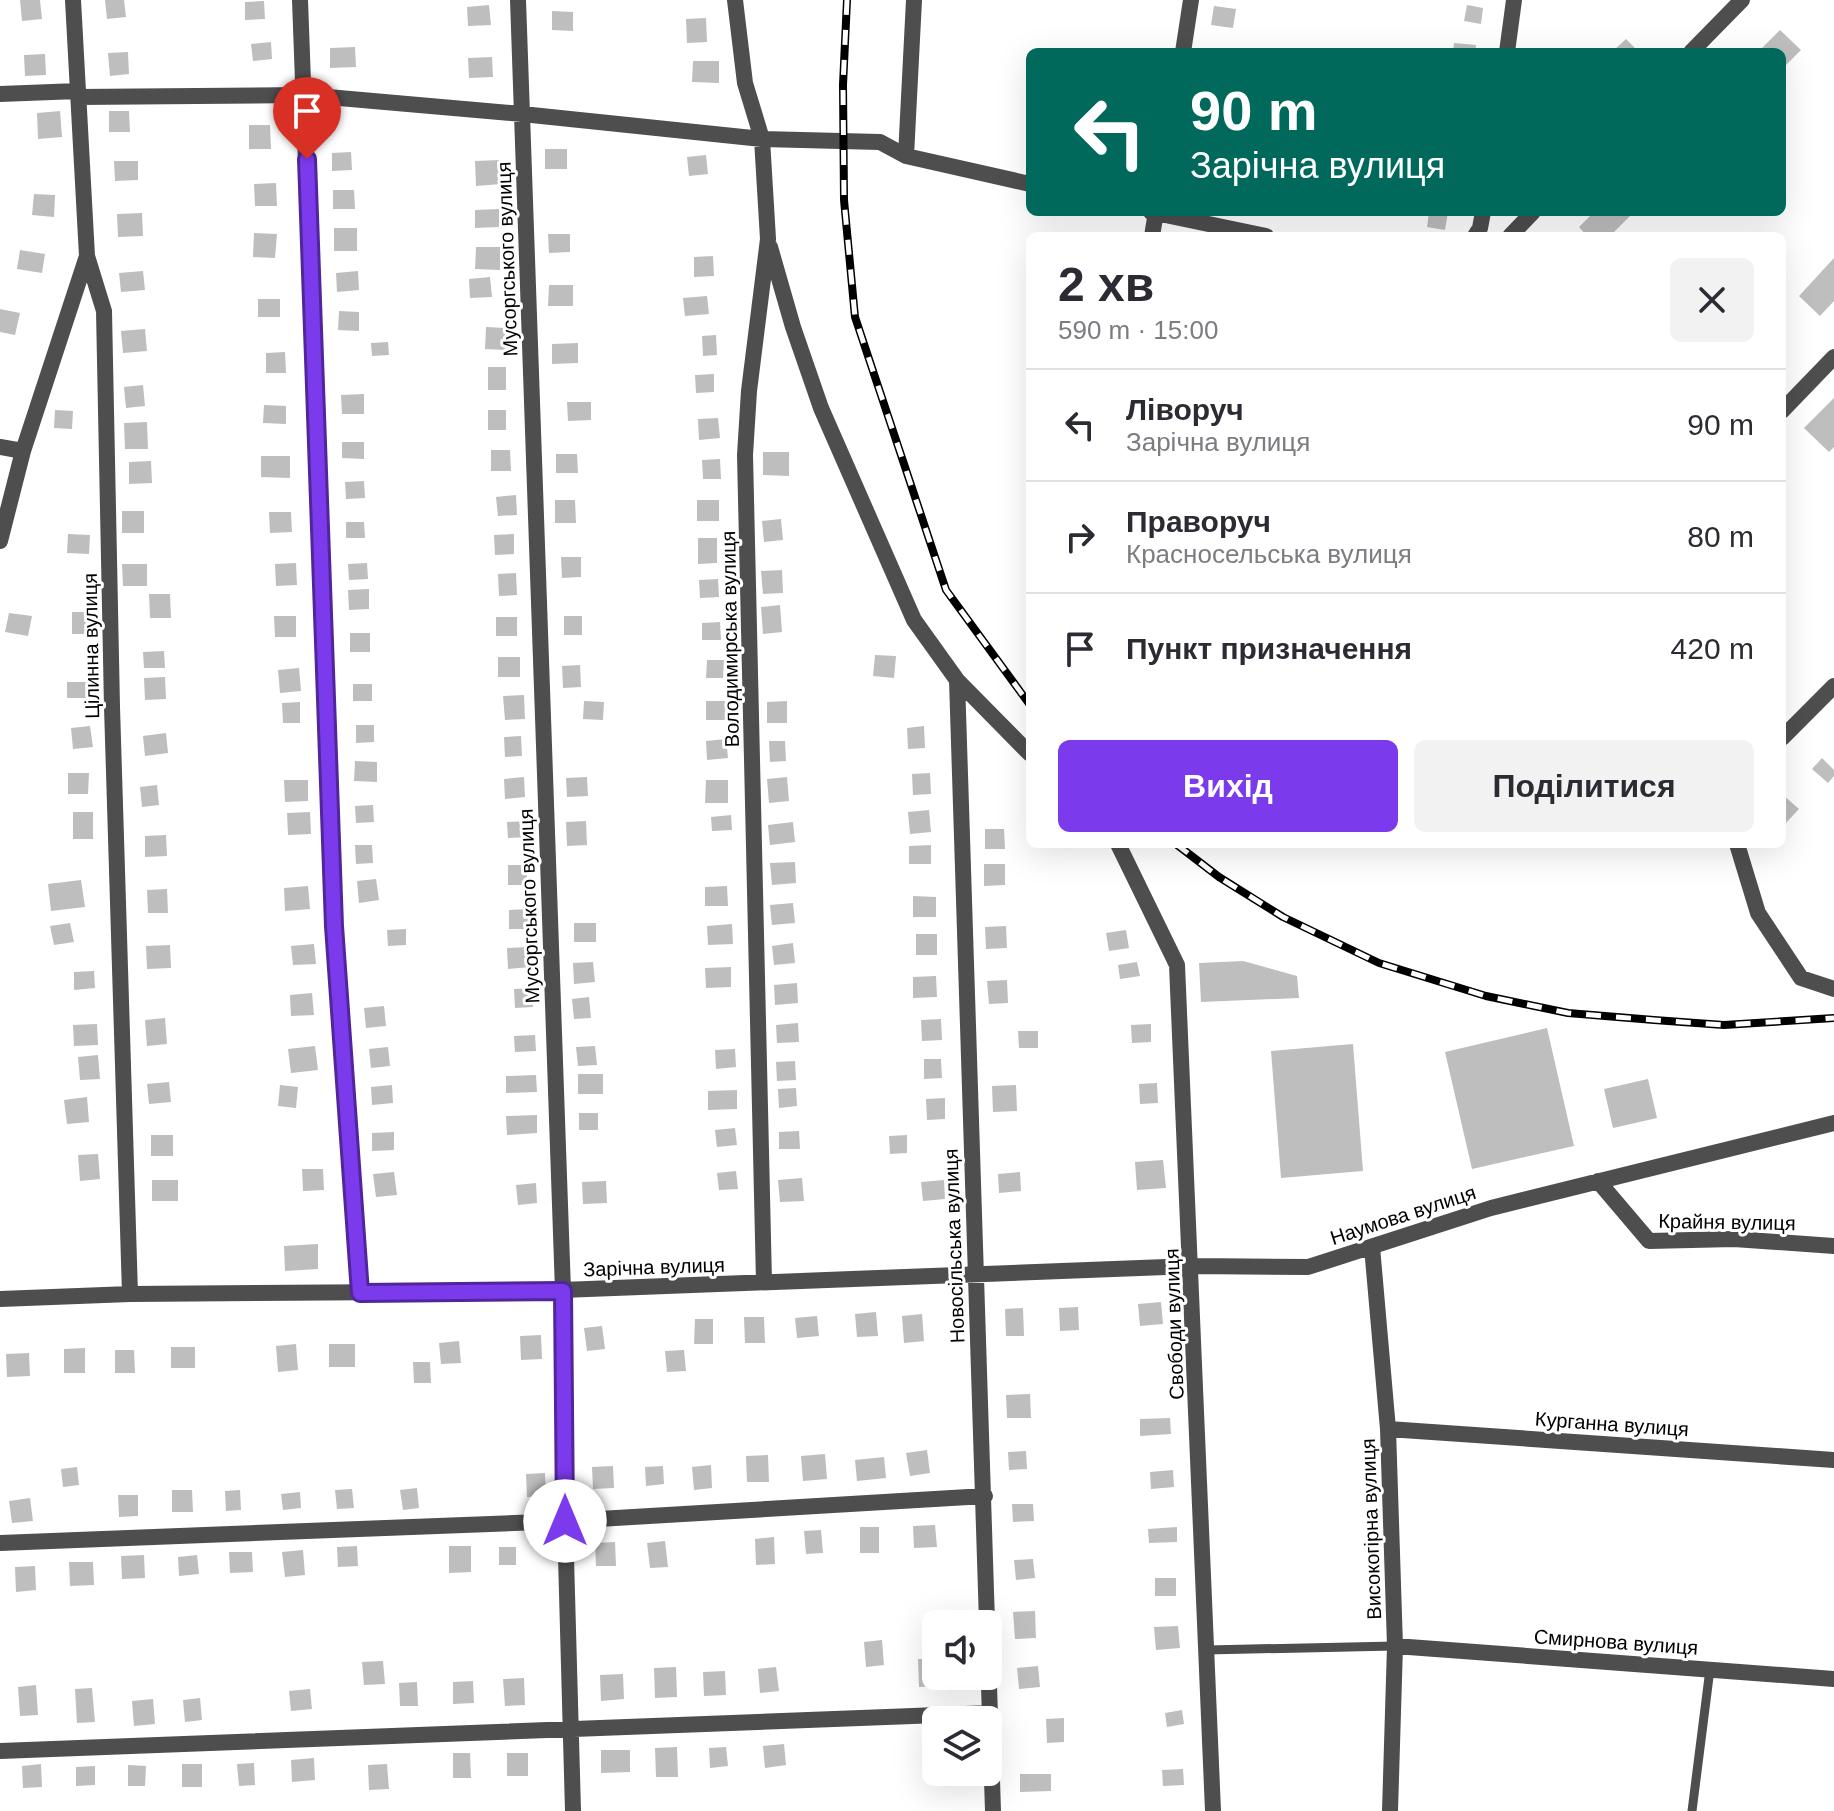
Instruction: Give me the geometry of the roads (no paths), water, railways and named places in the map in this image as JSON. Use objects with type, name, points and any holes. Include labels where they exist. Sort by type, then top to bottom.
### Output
[{"type":"street","name":"Цілинна вулиця","points":[[73,0],[87,256],[104,311],[112,723],[130,1294]]},
{"type":"street","points":[[300,0],[334,926],[360,1293]]},
{"type":"street","name":"Мусоргського вулиця","points":[[518,0],[563,1291],[565,1521],[573,1811]]},
{"type":"street","name":"Володимирська вулиця","points":[[735,0],[745,83],[762,139],[768,239],[749,391],[745,455],[764,1282]]},
{"type":"street","points":[[906,156],[914,0]]},
{"type":"street","points":[[1184,48],[1191,0]]},
{"type":"street","points":[[1508,48],[1514,0]]},
{"type":"street","points":[[1695,48],[1742,0]]},
{"type":"street","points":[[0,94],[305,95],[762,139],[880,142],[906,156],[1026,183]]},
{"type":"street","points":[[1173,216],[1247,232]]},
{"type":"street","points":[[1514,232],[1529,216]]},
{"type":"street","points":[[768,239],[793,327],[821,408],[914,620],[957,680],[1026,750]]},
{"type":"street","points":[[0,541],[23,451],[87,256]]},
{"type":"street","points":[[1786,407],[1834,357]]},
{"type":"street","points":[[0,447],[23,451]]},
{"type":"street","name":"Новосільська вулиця","points":[[957,680],[974,1274],[991,1706]]},
{"type":"street","points":[[1786,734],[1834,686]]},
{"type":"street","name":"Свободи вулиця","points":[[1121,848],[1177,965],[1213,1811]]},
{"type":"street","points":[[1738,848],[1758,913],[1801,978],[1834,989]]},
{"type":"street","name":"Наумова вулиця","points":[[974,1274],[1192,1266],[1308,1267],[1491,1208],[1834,1123]]},
{"type":"street","name":"Крайня вулиця","points":[[1598,1181],[1649,1241],[1734,1239],[1834,1246]]},
{"type":"street","name":"Високогірна вулиця","points":[[1372,1247],[1388,1429],[1395,1646],[1390,1811]]},
{"type":"street","name":"Зарічна вулиця","points":[[0,1299],[130,1294],[563,1291],[974,1274]]},
{"type":"street","name":"Курганна вулиця","points":[[1388,1429],[1834,1460]]},
{"type":"street","points":[[0,1543],[565,1521],[985,1496]]},
{"type":"street","name":"Смирнова вулиця","points":[[1395,1646],[1834,1679]]},
{"type":"street","points":[[0,1751],[922,1716]]},
{"type":"street","name":"Новосільська вулиця","points":[[992,1786],[993,1811]]},
{"type":"lane","points":[[1207,1650],[1395,1646]]},
{"type":"lane","points":[[1692,1811],[1710,1669]]},
{"type":"railway","points":[[847,0],[843,85],[844,200],[855,317],[946,590],[1026,700]]},
{"type":"railway","points":[[1181,848],[1219,877],[1283,917],[1379,963],[1486,996],[1568,1013],[1724,1025],[1834,1018]]}]
